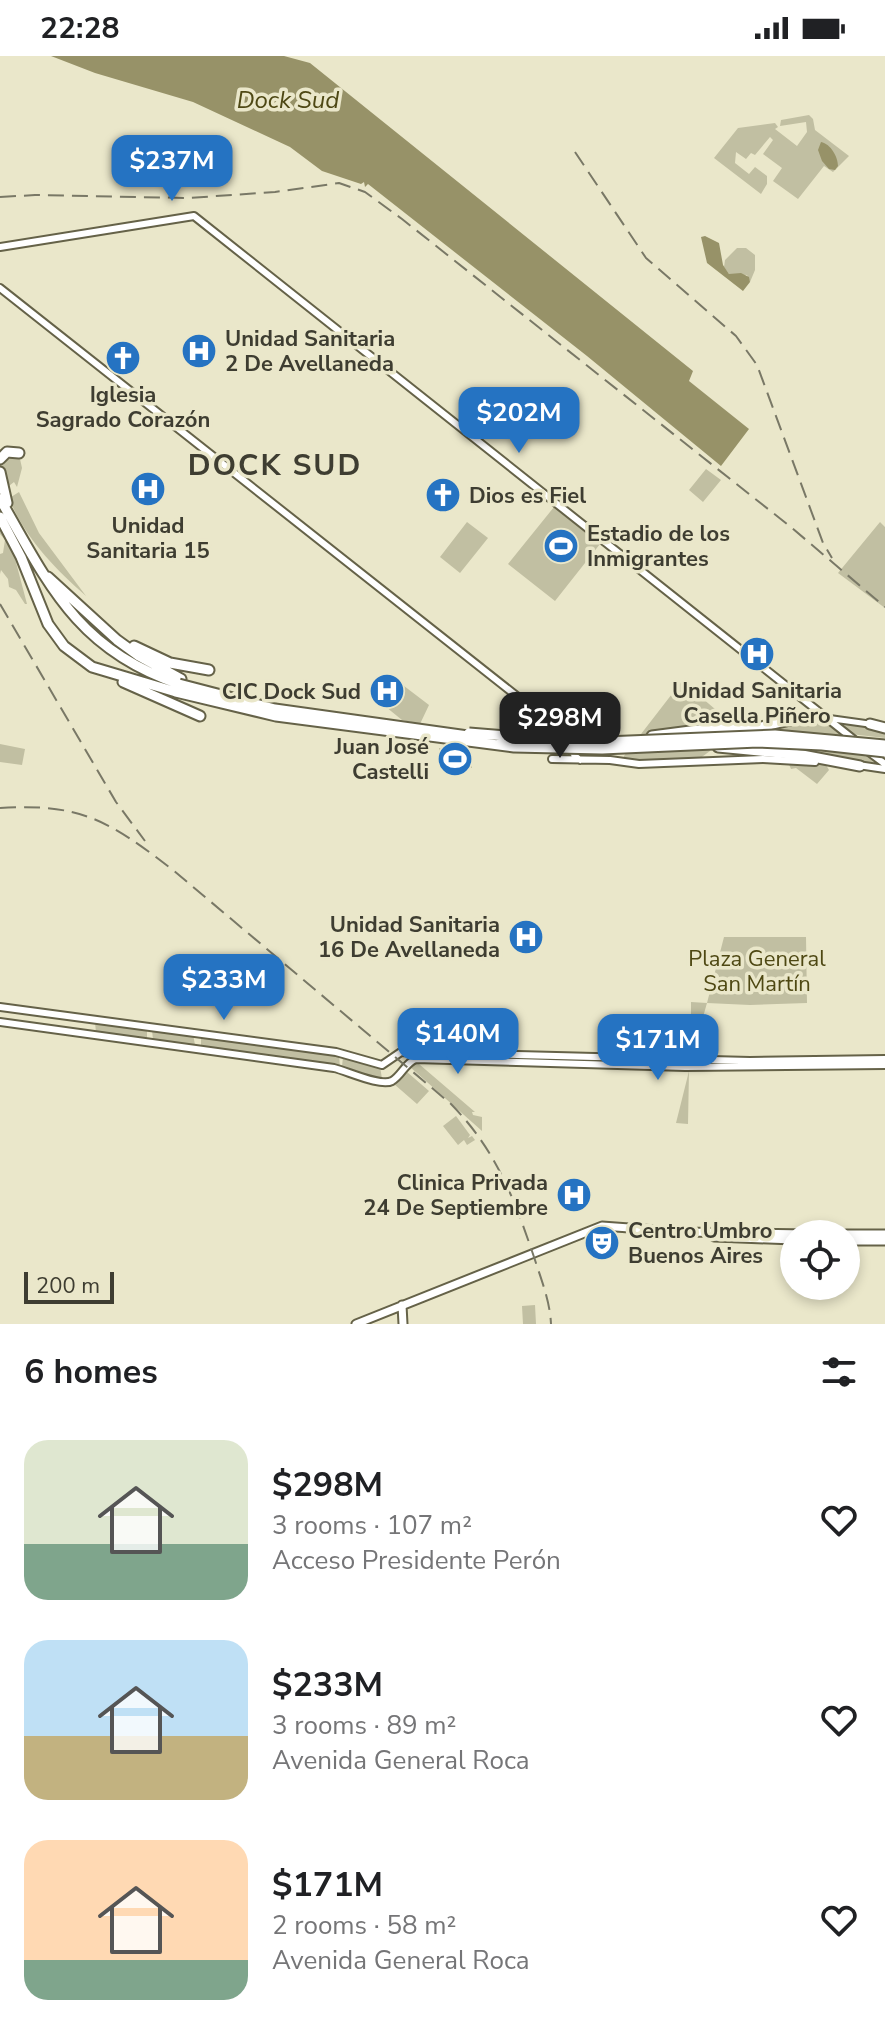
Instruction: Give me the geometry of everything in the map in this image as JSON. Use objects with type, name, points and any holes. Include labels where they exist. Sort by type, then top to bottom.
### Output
[{"type":"highway","points":[[0,459],[7,452],[19,453]]},
{"type":"highway","points":[[0,472],[15,525]]},
{"type":"highway","points":[[0,499],[36,565],[75,617],[106,647],[136,666],[179,685],[276,716],[469,743],[567,750],[774,742],[885,752]]},
{"type":"highway","points":[[0,517],[21,557],[48,624],[65,647],[92,667],[200,716]]},
{"type":"highway","points":[[36,565],[105,629],[179,685],[203,687],[271,704],[465,732],[553,739],[752,731],[824,734],[885,743]]},
{"type":"highway","points":[[105,629],[161,660],[209,670]]},
{"type":"highway","points":[[92,667],[275,709],[505,740],[580,743],[750,735],[885,743]]},
{"type":"highway","points":[[652,736],[741,726],[761,727],[790,720]]},
{"type":"highway","points":[[870,724],[885,728]]},
{"type":"highway","points":[[667,746],[790,754],[860,766]]},
{"type":"main road","points":[[0,247],[188,215],[199,219],[885,767]]},
{"type":"main road","points":[[0,288],[561,731],[580,760]]},
{"type":"main road","points":[[552,759],[651,764],[776,759],[885,767]]},
{"type":"main road","points":[[0,1007],[336,1052],[382,1065],[401,1052],[750,1061],[885,1059]]},
{"type":"main road","points":[[0,1022],[334,1068],[386,1083],[395,1079],[416,1059],[685,1067],[885,1065]]},
{"type":"main road","points":[[356,1324],[602,1226],[780,1234]]},
{"type":"main road","points":[[593,1230],[780,1239]]},
{"type":"main road","points":[[860,1234],[885,1234]]},
{"type":"main road","points":[[860,1241],[885,1241]]},
{"type":"main road","points":[[402,1305],[403,1324]]},
{"type":"street","points":[[790,720],[826,718],[870,724]]},
{"type":"green space","points":[[809,115],[815,130],[849,156],[833,172],[824,166],[798,199],[773,181],[782,168],[763,154],[773,140],[770,137],[755,155],[751,153],[746,159],[736,152],[735,163],[749,174],[755,167],[767,176],[767,184],[761,194],[714,158],[738,128],[775,123],[778,127],[775,129],[797,146],[807,132],[806,122],[780,126],[781,120]]},
{"type":"green space","points":[[737,248],[746,248],[755,255],[755,270],[750,282],[747,275],[729,274],[724,267],[725,260]]},
{"type":"green space","points":[[13,454],[20,459],[22,468],[17,487],[14,482],[5,489],[0,461]]},
{"type":"green space","points":[[706,469],[721,480],[703,502],[689,490]]},
{"type":"green space","points":[[6,491],[11,497],[19,492],[39,533],[86,596],[29,536]]},
{"type":"green space","points":[[554,507],[600,544],[555,601],[508,564]]},
{"type":"green space","points":[[467,522],[488,538],[460,573],[440,557]]},
{"type":"green space","points":[[880,522],[885,527],[885,608],[838,573]]},
{"type":"green space","points":[[0,524],[13,551],[27,604],[16,590],[9,587],[8,579],[1,570],[0,574],[0,554],[3,553],[5,540],[0,534]]},
{"type":"green space","points":[[387,673],[429,705],[420,724],[402,720],[386,707],[400,688],[385,676]]},
{"type":"green space","points":[[682,681],[722,715],[714,725],[710,751],[699,759],[624,761],[624,756]]},
{"type":"green space","points":[[825,721],[877,764],[809,752],[765,728]]},
{"type":"green space","points":[[837,722],[885,730],[885,738],[850,734]]},
{"type":"green space","points":[[0,744],[25,749],[22,765],[0,762]]},
{"type":"green space","name":"Juan José Castelli","points":[[439,748],[472,752],[472,768],[439,766]]},
{"type":"green space","points":[[788,762],[826,765],[829,770],[817,784],[796,768],[791,769]]},
{"type":"green space","name":"Plaza General San Martín","points":[[724,937],[806,937],[807,1003],[707,1003]]},
{"type":"green space","points":[[691,1002],[707,1003],[691,1059]]},
{"type":"green space","points":[[95,1022],[147,1029],[147,1039],[96,1033]]},
{"type":"green space","points":[[152,1030],[193,1034],[195,1045],[153,1040]]},
{"type":"green space","points":[[201,1036],[339,1053],[340,1069],[201,1047]]},
{"type":"green space","points":[[343,1056],[380,1066],[382,1079],[342,1067]]},
{"type":"green space","points":[[627,1057],[750,1061],[750,1067],[626,1065]]},
{"type":"green space","points":[[419,1064],[475,1112],[472,1112],[473,1115],[482,1117],[482,1131],[409,1066]]},
{"type":"green space","points":[[689,1071],[688,1124],[676,1123]]},
{"type":"green space","points":[[407,1072],[429,1091],[417,1104],[394,1084]]},
{"type":"green space","points":[[456,1116],[470,1135],[468,1138],[472,1136],[475,1140],[467,1145],[464,1140],[458,1145],[443,1126]]},
{"type":"green space","points":[[535,1305],[536,1324],[523,1324],[522,1306]]},
{"type":"water","name":"Dock Sud","points":[[51,56],[284,56],[310,63],[693,371],[689,381],[749,429],[721,466],[368,184],[365,187],[364,182],[361,184],[322,171],[290,147],[193,102],[95,73]]},
{"type":"water","points":[[821,142],[828,145],[835,155],[838,166],[835,170],[829,169],[822,161],[818,150]]},
{"type":"water","points":[[701,237],[719,243],[723,265],[729,274],[741,273],[749,277],[750,282],[743,291],[707,263]]},
{"type":"railway","points":[[575,152],[646,258],[736,336],[757,365],[823,543],[832,558]]},
{"type":"railway","points":[[0,197],[188,198],[275,192],[339,183],[365,192],[792,528],[885,607]]},
{"type":"railway","points":[[0,604],[116,802],[145,841]]},
{"type":"railway","points":[[0,808],[28,807],[74,812],[130,839],[173,870],[451,1104],[492,1157],[511,1195],[542,1282],[551,1324]]},
{"type":"place","name":"Unidad Sanitaria 2 De Avellaneda","points":[[199,351]]},
{"type":"place","name":"Iglesia Sagrado Corazón","points":[[123,358]]},
{"type":"place","name":"Unidad Sanitaria 15","points":[[148,489]]},
{"type":"place","name":"Dios es Fiel","points":[[443,495]]},
{"type":"place","name":"Estadio de los Inmigrantes","points":[[561,546]]},
{"type":"place","name":"Unidad Sanitaria Casella Piñero","points":[[757,654]]},
{"type":"place","name":"CIC Dock Sud","points":[[387,691]]},
{"type":"place","name":"Juan José Castelli","points":[[455,759]]},
{"type":"place","name":"Unidad Sanitaria 16 De Avellaneda","points":[[526,937]]},
{"type":"place","name":"Clinica Privada 24 De Septiembre","points":[[574,1195]]},
{"type":"place","name":"Centro Umbro Buenos Aires","points":[[602,1243]]},
{"type":"district","name":"DOCK SUD","points":[[275,465]]}]
